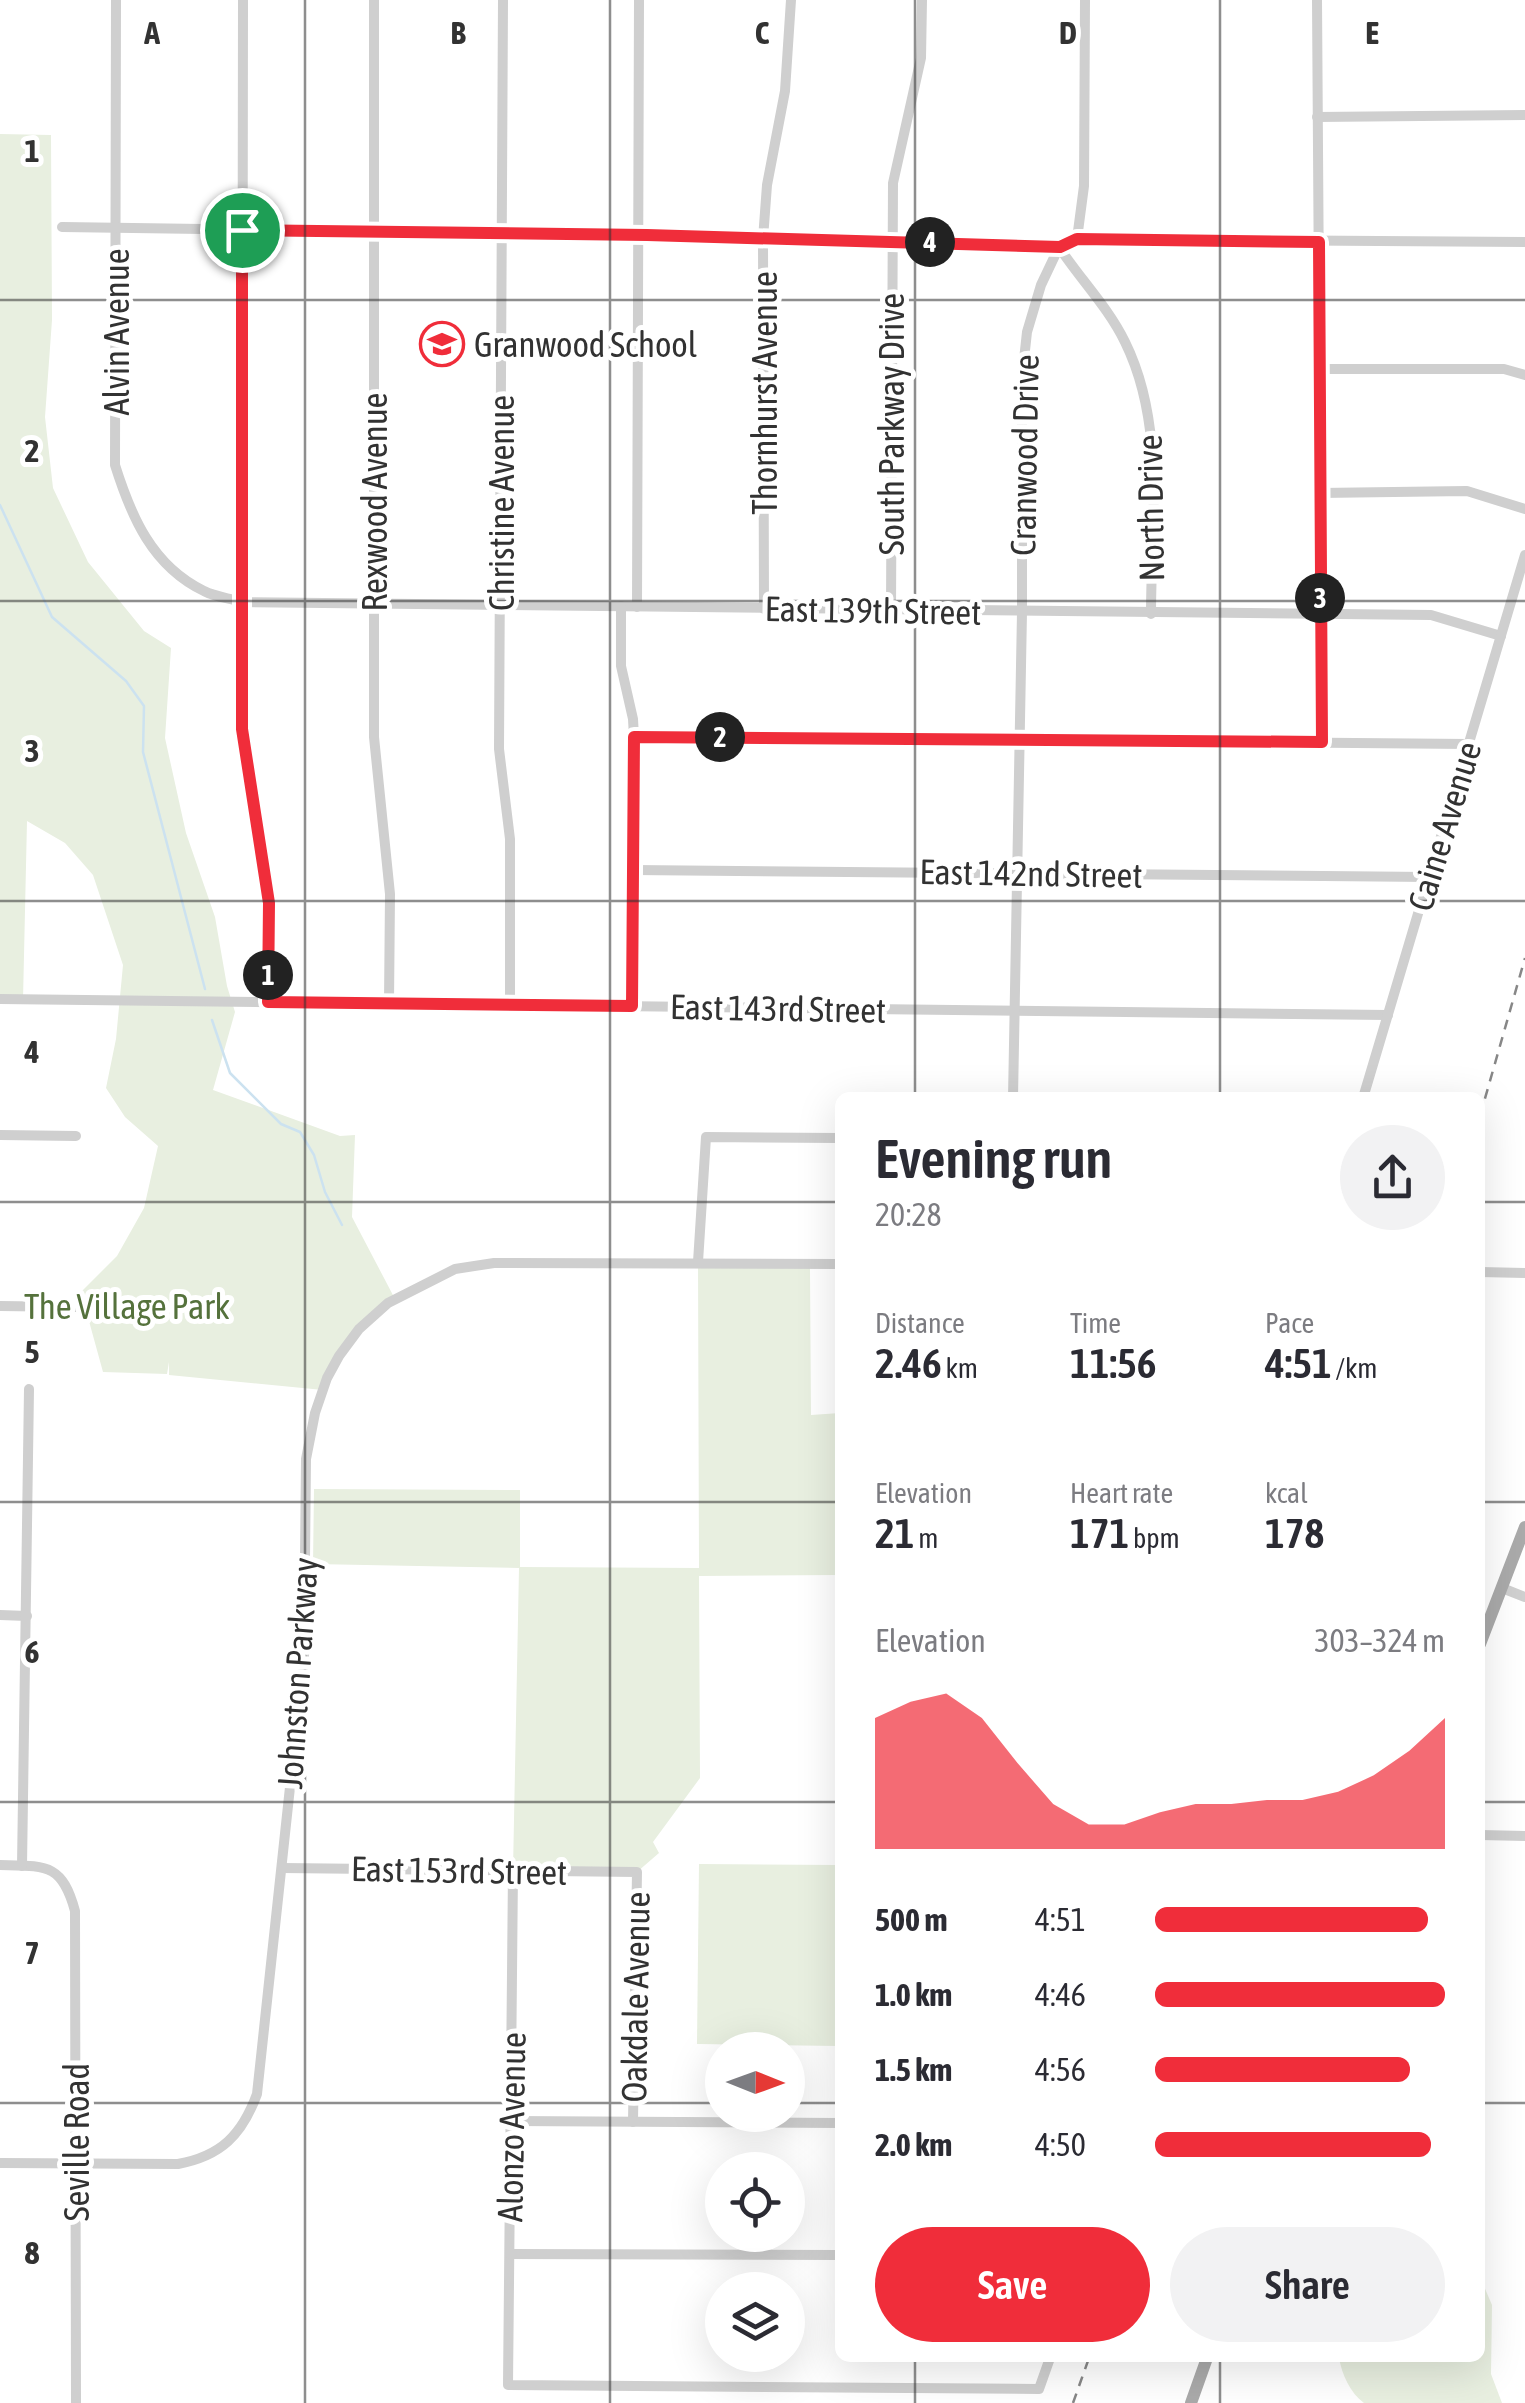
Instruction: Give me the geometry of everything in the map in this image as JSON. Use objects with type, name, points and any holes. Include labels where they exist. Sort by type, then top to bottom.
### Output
[{"type":"main road","points":[[1485,1631],[1525,1527]]},
{"type":"main road","points":[[1190,2403],[1206,2362]]},
{"type":"street","name":"Alvin Avenue","points":[[116,0],[116,465],[133,520],[174,570],[204,592],[242,602]]},
{"type":"street","points":[[243,0],[242,729],[268,886],[268,1002]]},
{"type":"street","name":"Rexwood Avenue","points":[[374,0],[374,738],[390,894],[388,1003]]},
{"type":"street","name":"Christine Avenue","points":[[504,0],[500,750],[510,839],[510,1005]]},
{"type":"street","points":[[637,607],[639,0]]},
{"type":"street","name":"Thornhurst Avenue","points":[[764,609],[763,239],[766,184],[785,91],[791,0]]},
{"type":"street","name":"South Parkway Drive","points":[[892,611],[893,183],[921,58],[922,0]]},
{"type":"street","points":[[1077,239],[1084,186],[1085,0]]},
{"type":"street","points":[[1316,0],[1322,742]]},
{"type":"street","points":[[1318,117],[1525,115]]},
{"type":"street","points":[[62,227],[636,235],[1060,247],[1077,239],[1525,242]]},
{"type":"street","name":"Cranwood Drive","points":[[1013,1092],[1022,378],[1027,332],[1040,285],[1060,247]]},
{"type":"street","name":"North Drive","points":[[1060,247],[1125,342],[1141,386],[1152,436],[1151,614]]},
{"type":"street","points":[[1319,369],[1504,369],[1525,375]]},
{"type":"street","points":[[1320,493],[1467,492],[1525,509]]},
{"type":"street","name":"Caine Avenue","points":[[1365,1092],[1525,555]]},
{"type":"street","name":"East 139th Street","points":[[242,602],[1430,615],[1501,636]]},
{"type":"street","points":[[622,606],[620,666],[634,737],[632,1006]]},
{"type":"street","points":[[634,737],[1468,744]]},
{"type":"street","name":"East 142nd Street","points":[[633,870],[1429,877]]},
{"type":"street","name":"East 143rd Street","points":[[0,999],[1388,1015]]},
{"type":"street","points":[[0,1135],[76,1136]]},
{"type":"street","points":[[698,1262],[706,1136],[835,1138]]},
{"type":"street","name":"Johnston Parkway","points":[[0,2163],[178,2164],[221,2149],[237,2136],[248,2119],[256,2094],[304,1658],[306,1459],[327,1378],[360,1329],[388,1303],[455,1269],[494,1264],[835,1264]]},
{"type":"street","points":[[1485,1272],[1525,1273]]},
{"type":"street","points":[[0,1306],[76,1307]]},
{"type":"street","points":[[0,1865],[22,1866],[29,1389]]},
{"type":"street","points":[[1502,1588],[1525,1597]]},
{"type":"street","points":[[0,1615],[26,1616]]},
{"type":"street","points":[[1485,1836],[1525,1836]]},
{"type":"street","name":"Seville Road","points":[[22,1866],[49,1869],[67,1882],[75,1911],[76,2403]]},
{"type":"street","name":"East 153rd Street","points":[[282,1868],[637,1872]]},
{"type":"street","name":"Alonzo Avenue","points":[[513,1870],[508,2384],[1040,2389],[1049,2362]]},
{"type":"street","name":"Oakdale Avenue","points":[[633,2122],[637,1872]]},
{"type":"street","points":[[512,2121],[835,2123]]},
{"type":"street","points":[[510,2254],[835,2256]]},
{"type":"green space","name":"The Village Park","points":[[0,134],[51,135],[52,320],[45,417],[53,488],[88,562],[144,631],[171,648],[165,738],[186,833],[215,917],[235,1012],[213,1090],[340,1136],[355,1135],[352,1217],[395,1299],[359,1329],[323,1390],[169,1375],[169,1362],[167,1374],[103,1372],[81,1292],[117,1256],[144,1208],[158,1146],[125,1117],[106,1088],[116,1039],[123,965],[93,875],[65,843],[27,821],[23,1000],[0,999]]},
{"type":"green space","points":[[698,1262],[810,1264],[811,1415],[835,1413],[835,1575],[699,1576],[700,1778],[653,1842],[659,1853],[637,1872],[513,1870],[519,1568],[313,1564],[314,1489],[520,1490],[520,1567],[699,1568]]},
{"type":"green space","points":[[699,1864],[835,1865],[835,2046],[805,2046],[805,2032],[705,2032],[705,2044],[697,2044]]},
{"type":"green space","points":[[1485,2289],[1492,2305],[1491,2374],[1502,2403],[1364,2403],[1347,2383],[1340,2362],[1485,2362]]},
{"type":"waterway","points":[[0,505],[52,617],[126,681],[144,706],[143,752],[205,989]]},
{"type":"waterway","points":[[212,1020],[230,1073],[281,1124],[300,1132],[314,1155],[325,1192],[342,1225]]},
{"type":"railway","points":[[1485,1098],[1525,958]]},
{"type":"railway","points":[[1073,2403],[1088,2362]]},
{"type":"place","name":"Granwood School","points":[[442,344]]},
{"type":"route","points":[[242,230],[647,235],[1060,247],[1077,239],[1319,242],[1322,742],[634,737],[632,1006],[268,1002],[266,870],[242,729],[242,230]]}]
